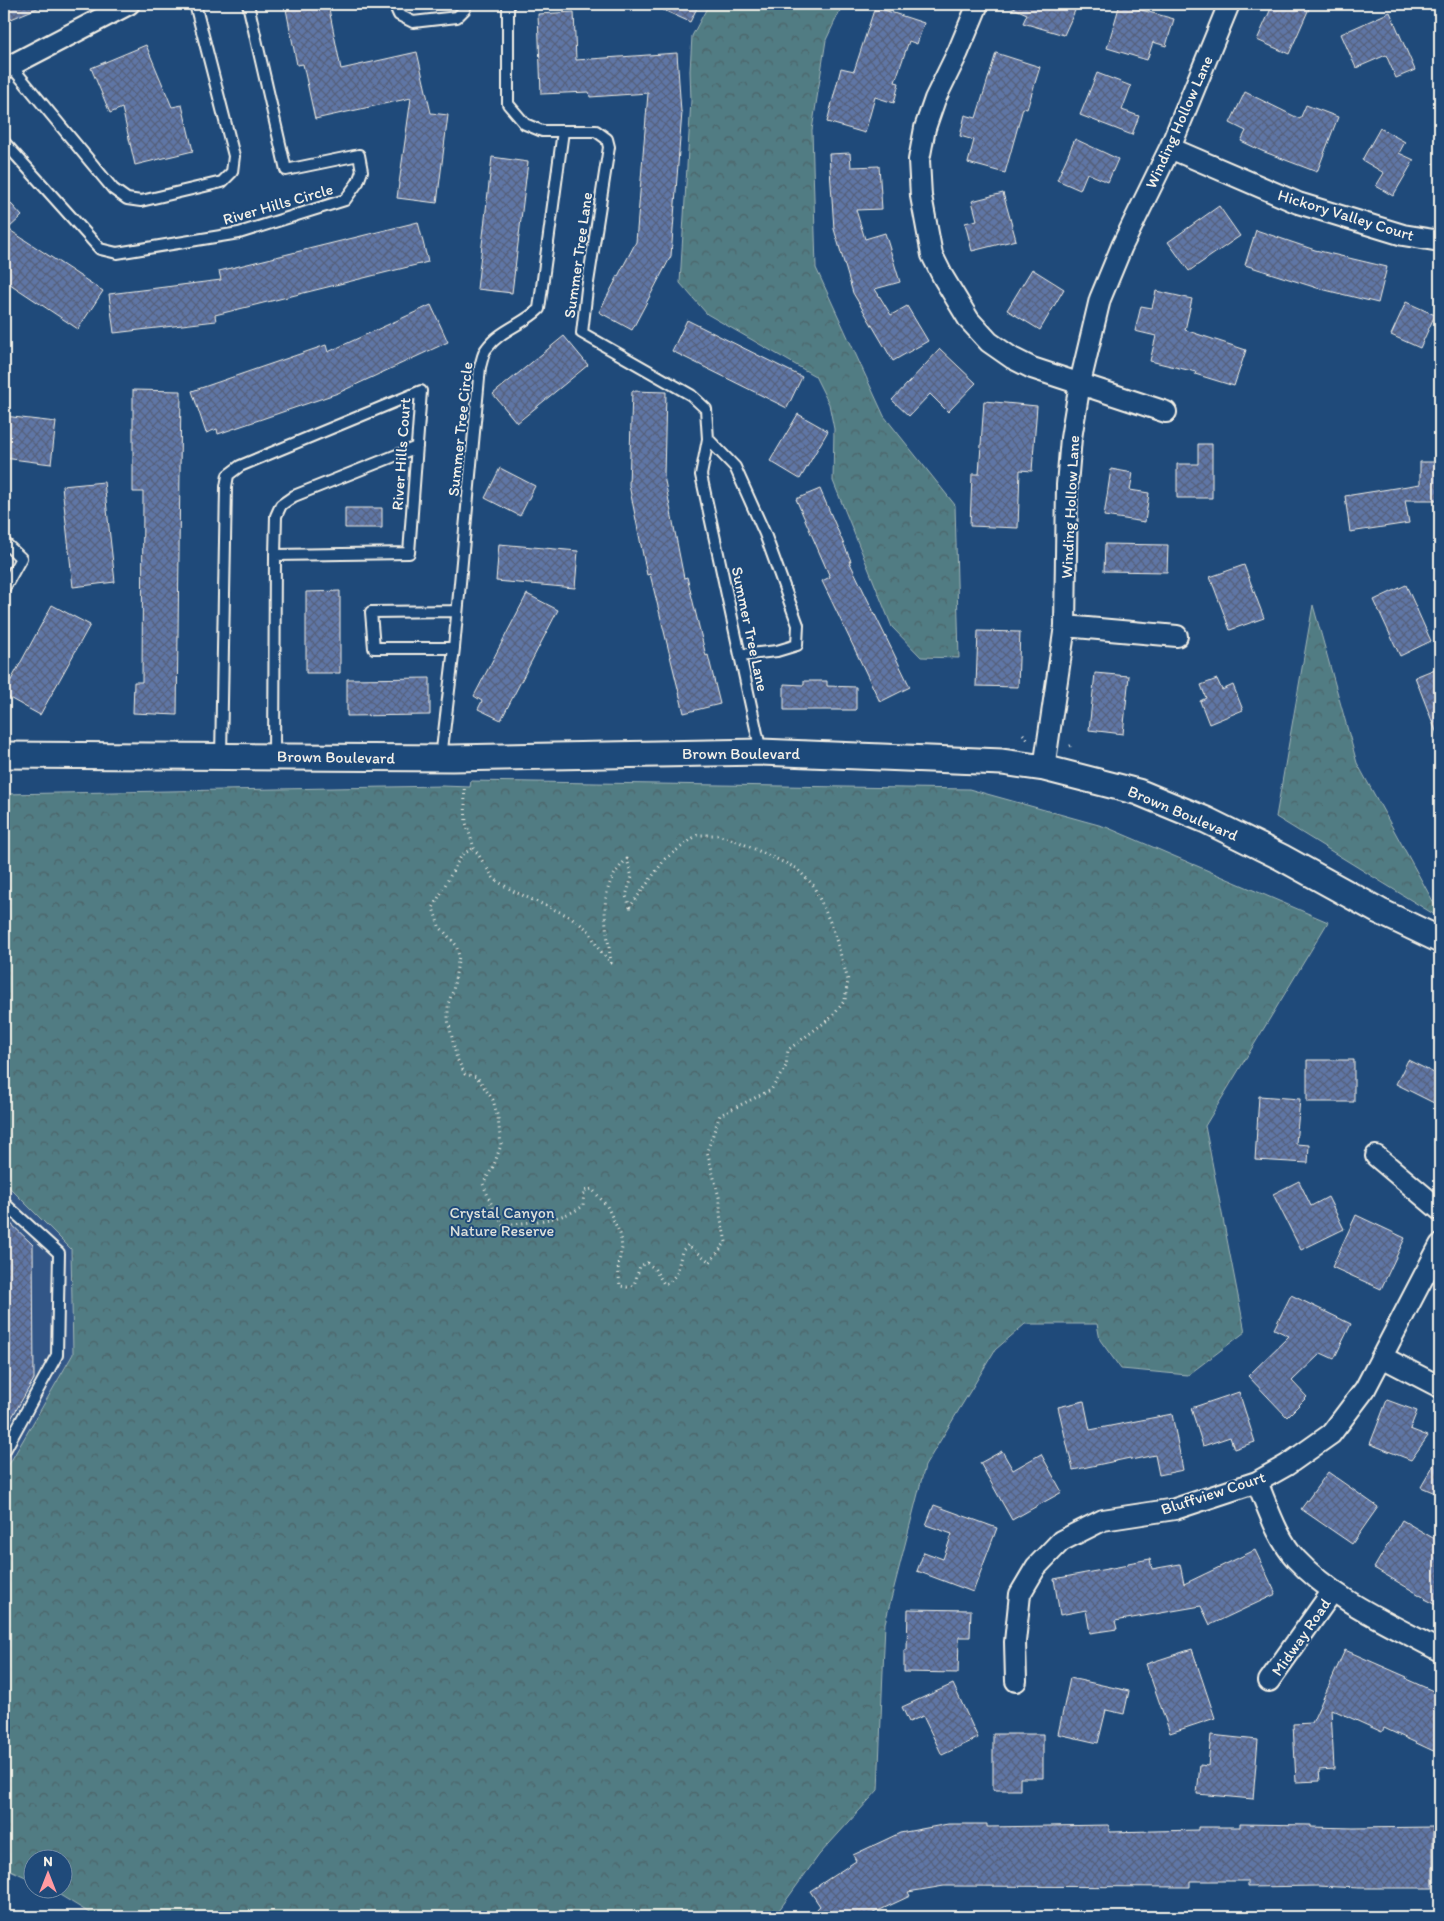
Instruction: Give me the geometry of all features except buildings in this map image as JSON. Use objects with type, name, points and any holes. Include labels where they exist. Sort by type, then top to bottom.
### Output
[{"type":"street","points":[[7,68],[129,4]]},
{"type":"street","points":[[978,4],[958,52],[935,99],[925,128],[920,160],[921,196],[932,255],[969,320],[989,342],[1012,358],[1032,368],[1166,412]]},
{"type":"street","name":"Winding Hollow Lane","points":[[1044,768],[1065,626],[1067,485],[1071,438],[1080,383],[1100,300],[1122,246],[1170,148],[1229,4]]},
{"type":"street","name":"Hickory Valley Court","points":[[1170,148],[1298,203],[1403,235],[1440,241]]},
{"type":"street","points":[[1065,626],[1177,636]]},
{"type":"street","name":"Brown Boulevard","points":[[4,755],[441,758],[761,752],[1002,762],[1044,768],[1138,792],[1206,820],[1281,857],[1379,911],[1440,940]]},
{"type":"street","points":[[1376,1156],[1440,1210]]},
{"type":"street","name":"Bluffview Court","points":[[1016,1681],[1015,1642],[1020,1594],[1036,1567],[1061,1540],[1102,1520],[1175,1509],[1257,1482],[1287,1465],[1331,1434],[1364,1389],[1440,1245]]},
{"type":"street","points":[[1382,1357],[1440,1387]]},
{"type":"street","name":"Midway Road","points":[[1257,1482],[1279,1535],[1296,1559],[1332,1592],[1440,1651]]},
{"type":"street","name":"Midway Road","points":[[1269,1681],[1332,1592]]},
{"type":"lane","points":[[7,68],[112,190],[128,199],[141,201],[222,182],[232,172],[234,156],[195,4]]},
{"type":"lane","name":"River Hills Circle","points":[[4,142],[100,249],[117,253],[239,232],[345,200],[358,182],[362,171],[359,155],[286,170],[248,4]]},
{"type":"lane","points":[[394,4],[399,15],[413,22],[457,17],[465,9],[465,4]]},
{"type":"lane","name":"Summer Tree Lane","points":[[508,4],[508,104],[526,124],[542,131],[596,131],[607,139],[609,147],[582,333],[691,395],[706,409],[708,439],[700,476],[761,752]]},
{"type":"lane","name":"Summer Tree Circle","points":[[441,758],[454,648],[480,367],[486,348],[514,325],[530,317],[539,309],[563,131]]},
{"type":"lane","name":"River Hills Court","points":[[221,756],[226,487],[228,476],[240,466],[421,390],[409,553],[275,555]]},
{"type":"lane","points":[[708,439],[735,467],[764,534],[798,625],[797,645],[778,651],[740,655]]},
{"type":"lane","points":[[274,756],[276,516],[281,505],[294,496],[417,447]]},
{"type":"lane","points":[[4,542],[21,558],[4,589]]},
{"type":"lane","points":[[454,648],[374,648],[371,612],[456,611]]},
{"type":"lane","points":[[4,1203],[59,1253],[57,1355],[4,1452]]},
{"type":"path","points":[[1023,734],[1028,739]]},
{"type":"path","points":[[464,784],[466,823],[474,848],[494,879],[571,917],[589,931],[598,948],[611,963],[604,912],[608,884],[627,859],[632,877],[626,896],[630,907],[665,859],[696,834],[717,834],[796,868],[813,885],[833,929],[848,980],[846,1000],[833,1016],[788,1050],[786,1066],[770,1090],[720,1115],[707,1151],[720,1201],[720,1215],[726,1242],[710,1262],[688,1245],[682,1251],[677,1273],[669,1283],[664,1284],[654,1268],[647,1263],[640,1266],[634,1285],[620,1286],[618,1266],[622,1248],[620,1234],[607,1206],[592,1189],[584,1191],[584,1206],[576,1211],[549,1219],[503,1225],[493,1208],[483,1184],[494,1165],[500,1145],[498,1118],[493,1100],[477,1077],[465,1074],[457,1059],[448,1020],[448,1004],[453,991],[459,956],[456,945],[438,926],[433,908],[463,854],[474,848]]},
{"type":"shaded area","points":[[4,1182],[71,1249],[73,1354],[4,1473]]},
{"type":"green space","points":[[709,4],[843,4],[826,40],[812,130],[816,268],[884,416],[955,505],[959,658],[921,657],[892,627],[833,481],[834,429],[829,404],[815,376],[707,314],[680,283],[691,100],[692,36]]},
{"type":"green space","points":[[1313,605],[1357,763],[1440,914],[1440,918],[1276,817]]},
{"type":"green space","name":"Crystal Canyon Nature Reserve","points":[[471,781],[969,789],[1106,827],[1328,922],[1205,1126],[1245,1332],[1188,1375],[1121,1369],[1100,1340],[1097,1324],[1025,1324],[995,1350],[925,1466],[885,1623],[878,1790],[819,1855],[774,1917],[96,1917],[65,1898],[72,1898],[72,1848],[22,1848],[22,1875],[4,1867],[4,1473],[73,1354],[71,1249],[4,1182],[4,794],[470,787]]}]
